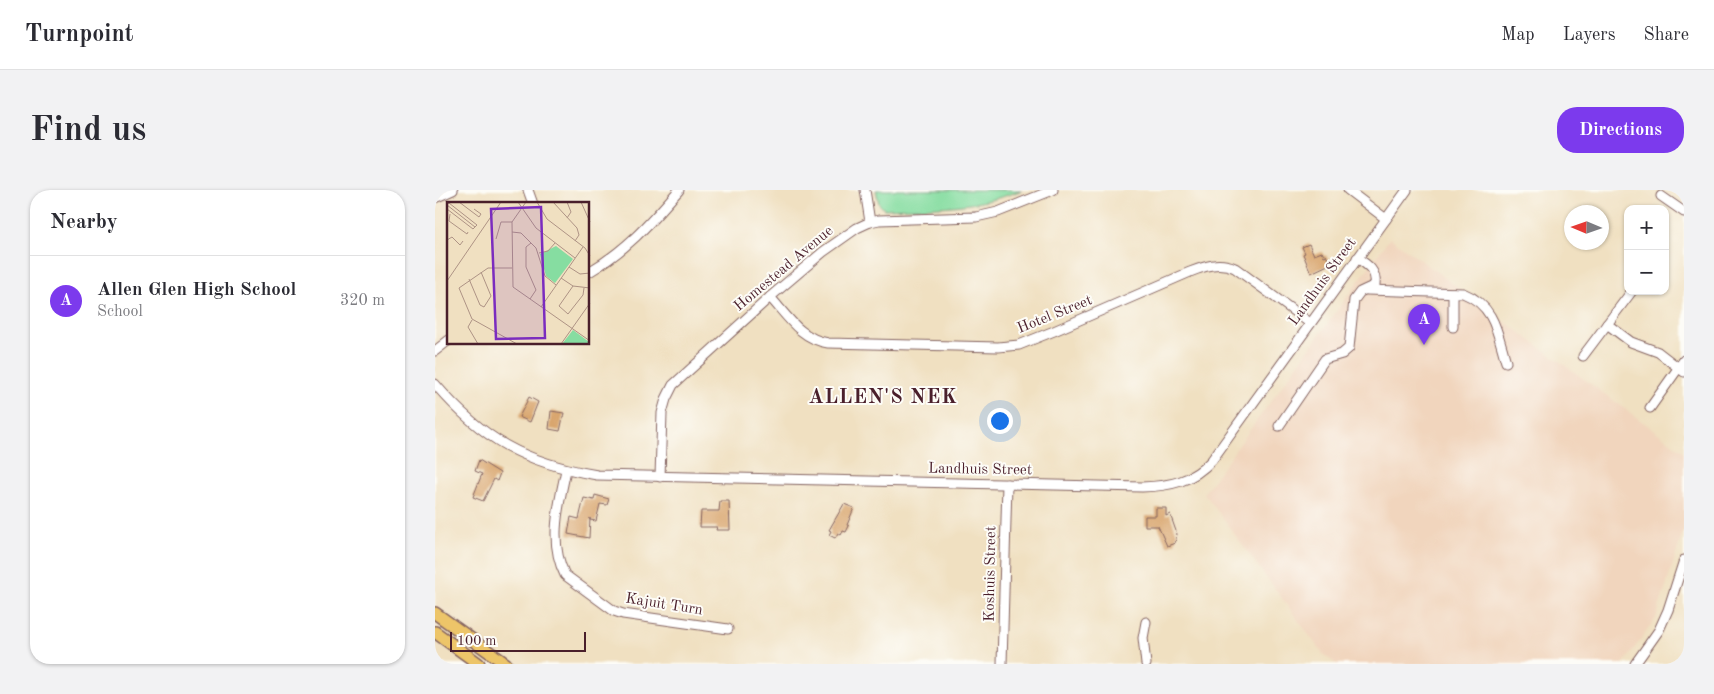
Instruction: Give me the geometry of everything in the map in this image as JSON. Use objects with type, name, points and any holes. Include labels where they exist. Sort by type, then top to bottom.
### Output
[{"type":"main road","points":[[435,613],[506,664]]},
{"type":"main road","points":[[435,632],[479,664]]},
{"type":"street","points":[[435,198],[453,190]]},
{"type":"street","points":[[528,190],[532,202]]},
{"type":"street","points":[[590,271],[632,242],[679,190]]},
{"type":"street","points":[[865,190],[870,222]]},
{"type":"street","name":"Homestead Avenue","points":[[660,477],[662,412],[673,385],[770,297],[834,243],[870,222],[879,220],[976,217],[998,212],[1053,190]]},
{"type":"street","points":[[1348,190],[1386,219]]},
{"type":"street","name":"Landhuis Street","points":[[435,384],[457,409],[497,440],[527,456],[567,470],[597,476],[1162,487],[1187,480],[1211,460],[1407,190]]},
{"type":"street","points":[[1661,196],[1684,212]]},
{"type":"street","points":[[1279,426],[1325,359],[1342,354],[1349,348],[1356,295],[1375,286],[1375,280],[1370,267],[1357,258]]},
{"type":"street","name":"Hotel Street","points":[[770,297],[803,333],[815,341],[828,343],[1019,345],[1190,272],[1205,266],[1221,264],[1235,268],[1310,324]]},
{"type":"street","points":[[1365,290],[1453,292],[1472,296],[1485,307],[1496,330],[1505,362]]},
{"type":"street","points":[[1453,292],[1453,327]]},
{"type":"street","points":[[1583,356],[1629,295]]},
{"type":"street","points":[[1607,324],[1631,342],[1658,352],[1682,367],[1650,408]]},
{"type":"street","points":[[435,351],[447,342]]},
{"type":"street","name":"Kajuit Turn","points":[[567,470],[556,519],[557,548],[561,567],[565,574],[615,611],[623,614],[728,629]]},
{"type":"street","name":"Koshuis Street","points":[[1002,664],[1007,484]]},
{"type":"street","points":[[1635,664],[1659,630],[1668,610],[1684,560]]},
{"type":"street","points":[[1146,622],[1143,638],[1146,664]]},
{"type":"shaded area","points":[[1390,238],[1684,452],[1684,529],[1656,618],[1623,664],[1336,664],[1323,654],[1204,493]]},
{"type":"green space","points":[[876,190],[1022,190],[987,201],[970,204],[884,209],[879,204]]},
{"type":"building","points":[[1309,244],[1314,255],[1322,252],[1324,256],[1326,255],[1330,264],[1311,273],[1302,247]]},
{"type":"building","points":[[529,397],[538,402],[530,422],[519,417]]},
{"type":"building","points":[[551,411],[564,413],[560,431],[549,429]]},
{"type":"building","points":[[479,460],[500,473],[497,481],[494,479],[483,501],[473,497],[482,474],[475,471]]},
{"type":"building","points":[[595,495],[609,499],[607,505],[600,504],[596,521],[590,520],[590,518],[589,538],[568,534],[571,517],[579,519],[584,498],[594,500]]},
{"type":"building","points":[[720,501],[729,501],[730,530],[716,530],[717,527],[700,527],[701,511],[719,511]]},
{"type":"building","points":[[844,504],[854,508],[846,532],[843,531],[841,535],[838,533],[835,538],[829,535],[831,531],[829,530]]},
{"type":"building","points":[[1156,508],[1166,508],[1166,516],[1170,514],[1177,534],[1175,543],[1167,546],[1158,526],[1145,526],[1145,516],[1156,516]]},
{"type":"place","name":"Allen Glen High School","points":[[1424,345]]},
{"type":"district","name":"ALLEN'S NEK","points":[[883,398]]}]
